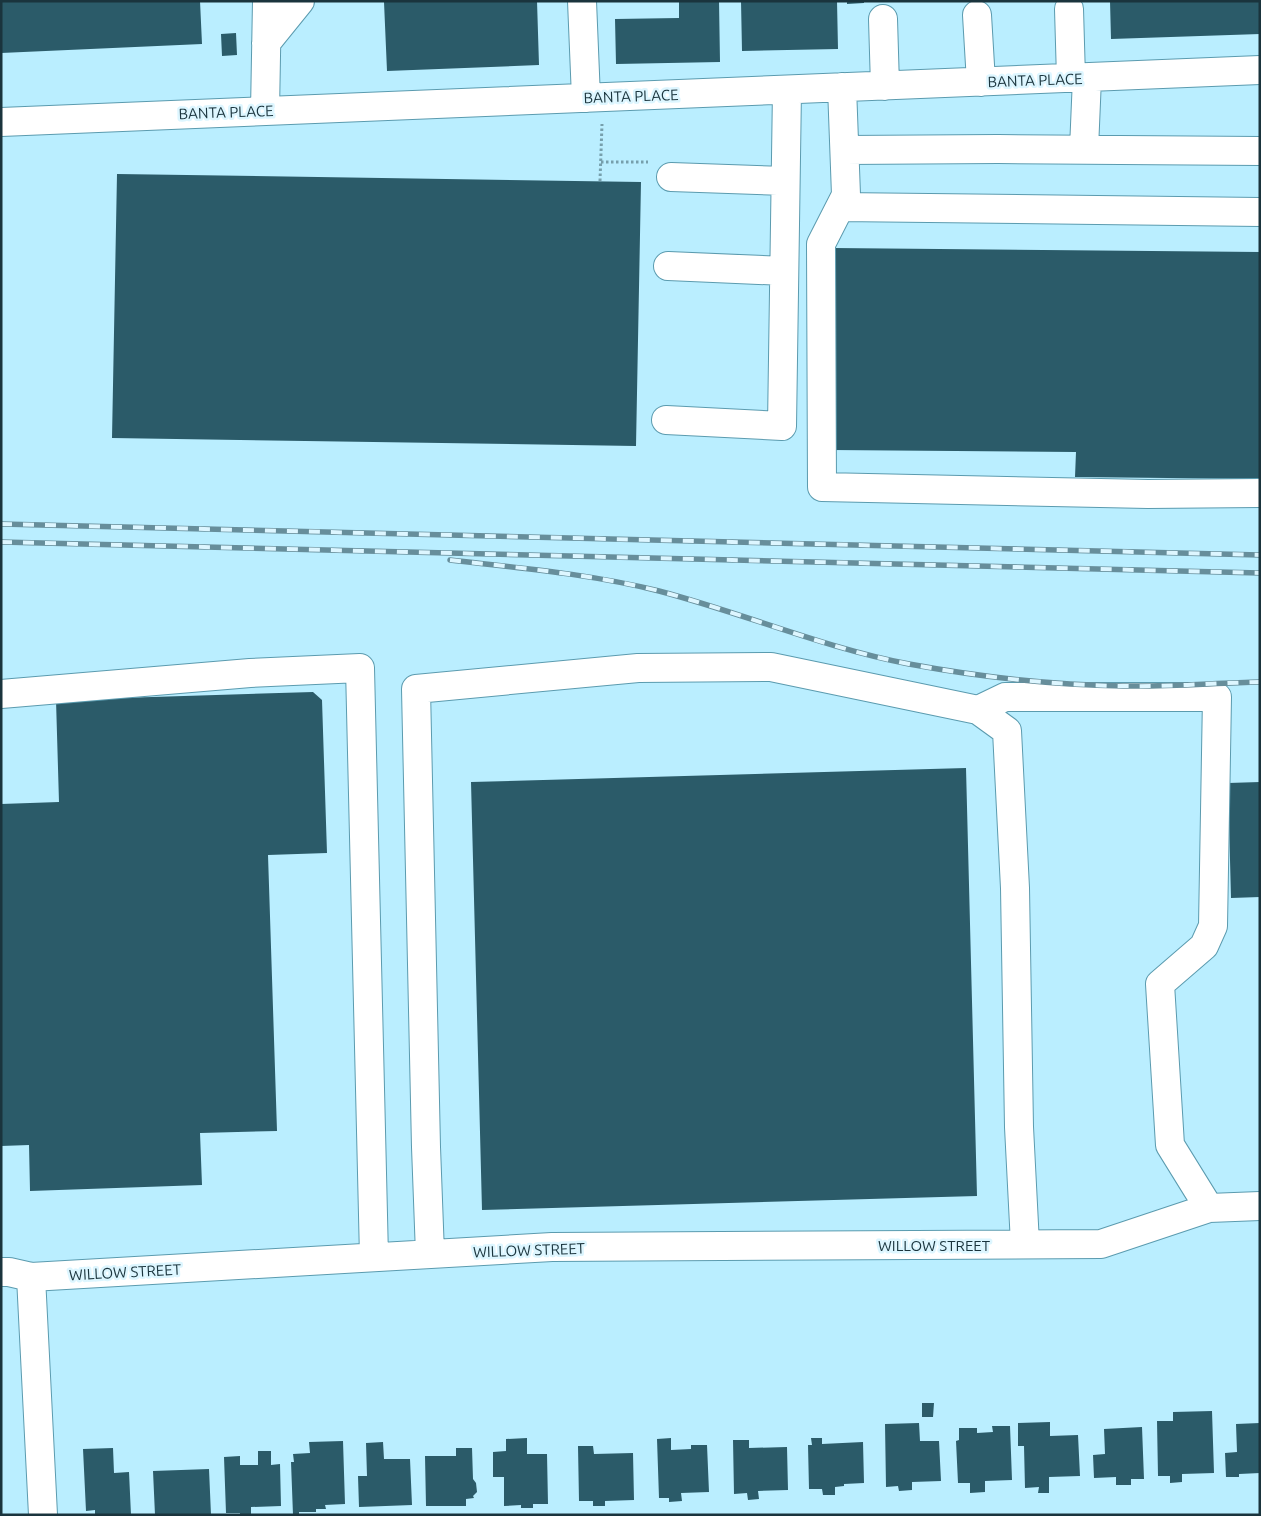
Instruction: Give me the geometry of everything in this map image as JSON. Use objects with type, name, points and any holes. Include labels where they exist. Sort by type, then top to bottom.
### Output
[{"type":"street","points":[[265,111],[267,1]]},
{"type":"street","points":[[266,43],[300,1]]},
{"type":"street","points":[[582,1],[586,98]]},
{"type":"street","points":[[1069,9],[1079,78],[1084,150]]},
{"type":"street","points":[[977,15],[981,82]]},
{"type":"street","points":[[883,19],[885,86]]},
{"type":"street","name":"BANTA PLACE","points":[[1,122],[1260,70]]},
{"type":"street","points":[[842,87],[846,195],[821,244],[822,487],[1148,494],[1260,493]]},
{"type":"street","points":[[666,420],[782,426],[787,90]]},
{"type":"street","points":[[845,150],[1260,152]]},
{"type":"street","points":[[671,177],[785,181]]},
{"type":"street","points":[[840,207],[1260,212]]},
{"type":"street","points":[[668,266],[784,271]]},
{"type":"street","points":[[430,1254],[416,689],[638,668],[771,667],[978,710],[1007,731],[1014,888],[1019,1126],[1025,1244]]},
{"type":"street","points":[[1,694],[250,672],[360,668],[374,1257]]},
{"type":"street","points":[[978,710],[1006,697],[1217,697],[1213,926],[1204,946],[1160,984],[1170,1145],[1208,1208]]},
{"type":"street","name":"WILLOW STREET","points":[[1,1272],[31,1277],[552,1247],[1101,1244],[1208,1208],[1260,1206]]},
{"type":"street","points":[[31,1277],[44,1515]]},
{"type":"path","points":[[600,181],[602,124]]},
{"type":"path","points":[[601,162],[660,162],[660,177],[671,177]]},
{"type":"building","points":[[1,1],[200,1],[202,44],[1,53]]},
{"type":"building","points":[[537,1],[539,65],[387,71],[384,2]]},
{"type":"building","points":[[679,1],[719,1],[720,62],[616,64],[615,19],[679,18]]},
{"type":"building","points":[[741,1],[837,1],[838,49],[742,51]]},
{"type":"building","points":[[847,1],[864,1],[864,3],[847,4]]},
{"type":"building","points":[[1110,1],[1260,1],[1260,34],[1111,39]]},
{"type":"building","points":[[236,33],[237,55],[222,56],[221,34]]},
{"type":"building","points":[[117,174],[641,182],[636,446],[112,438]]},
{"type":"building","points":[[833,248],[1260,252],[1260,479],[1075,477],[1076,452],[831,450]]},
{"type":"building","points":[[313,692],[322,700],[327,853],[268,855],[277,1131],[200,1133],[202,1185],[30,1191],[29,1145],[1,1146],[1,804],[59,802],[56,700]]},
{"type":"building","points":[[966,768],[977,1196],[482,1210],[471,782]]},
{"type":"building","points":[[1260,782],[1260,897],[1231,898],[1228,783]]},
{"type":"building","points":[[922,1403],[934,1403],[933,1417],[922,1417]]},
{"type":"building","points":[[1212,1411],[1214,1473],[1182,1474],[1182,1482],[1170,1483],[1170,1476],[1158,1476],[1157,1421],[1173,1421],[1173,1412]]},
{"type":"building","points":[[1050,1422],[1050,1436],[1078,1435],[1080,1476],[1049,1477],[1049,1493],[1038,1493],[1039,1487],[1025,1488],[1024,1446],[1018,1446],[1018,1423]]},
{"type":"building","points":[[919,1423],[920,1441],[939,1441],[941,1481],[912,1482],[912,1490],[899,1491],[898,1486],[886,1487],[885,1424]]},
{"type":"building","points":[[1260,1423],[1260,1473],[1239,1474],[1239,1477],[1226,1477],[1225,1453],[1237,1452],[1236,1424]]},
{"type":"building","points":[[992,1426],[1010,1426],[1012,1480],[985,1481],[985,1492],[970,1493],[970,1483],[958,1483],[956,1441],[959,1440],[959,1428],[977,1428],[977,1433],[993,1432]]},
{"type":"building","points":[[1142,1427],[1144,1479],[1131,1479],[1131,1485],[1116,1485],[1116,1477],[1094,1478],[1093,1455],[1105,1454],[1104,1429]]},
{"type":"building","points":[[527,1438],[527,1454],[547,1454],[548,1504],[533,1504],[533,1508],[521,1508],[521,1505],[504,1506],[504,1477],[493,1477],[493,1452],[506,1451],[506,1439]]},
{"type":"building","points":[[671,1438],[671,1450],[691,1449],[691,1445],[707,1445],[709,1492],[681,1493],[682,1501],[669,1502],[669,1498],[659,1498],[657,1439]]},
{"type":"building","points":[[811,1438],[822,1438],[822,1444],[863,1442],[864,1483],[844,1484],[844,1486],[835,1487],[835,1495],[823,1495],[822,1489],[809,1489],[808,1445],[812,1445]]},
{"type":"building","points":[[733,1440],[749,1440],[749,1448],[787,1447],[788,1490],[758,1491],[759,1499],[748,1500],[747,1493],[734,1494]]},
{"type":"building","points":[[343,1441],[345,1504],[325,1505],[326,1509],[316,1509],[316,1512],[299,1512],[299,1515],[293,1515],[291,1462],[294,1462],[293,1454],[310,1453],[309,1442]]},
{"type":"building","points":[[383,1442],[384,1459],[410,1459],[412,1505],[359,1507],[358,1476],[367,1476],[366,1443]]},
{"type":"building","points":[[578,1446],[593,1446],[594,1454],[633,1453],[634,1500],[605,1501],[605,1506],[593,1506],[593,1501],[579,1501]]},
{"type":"building","points":[[113,1448],[114,1473],[129,1472],[131,1515],[95,1515],[95,1510],[86,1511],[83,1449]]},
{"type":"building","points":[[456,1448],[472,1448],[473,1479],[476,1483],[477,1492],[473,1496],[474,1498],[466,1499],[466,1506],[426,1506],[425,1456],[456,1456]]},
{"type":"building","points":[[258,1451],[271,1451],[271,1465],[280,1464],[281,1506],[251,1507],[251,1515],[226,1513],[224,1457],[240,1456],[240,1465],[258,1465]]},
{"type":"building","points":[[209,1469],[211,1515],[155,1515],[153,1471]]},
{"type":"railway","points":[[1,524],[1260,555]]},
{"type":"railway","points":[[1,542],[1260,573]]},
{"type":"railway","points":[[450,560],[555,572],[633,585],[690,600],[846,649],[909,664],[962,673],[1016,680],[1123,686],[1260,682]]}]
